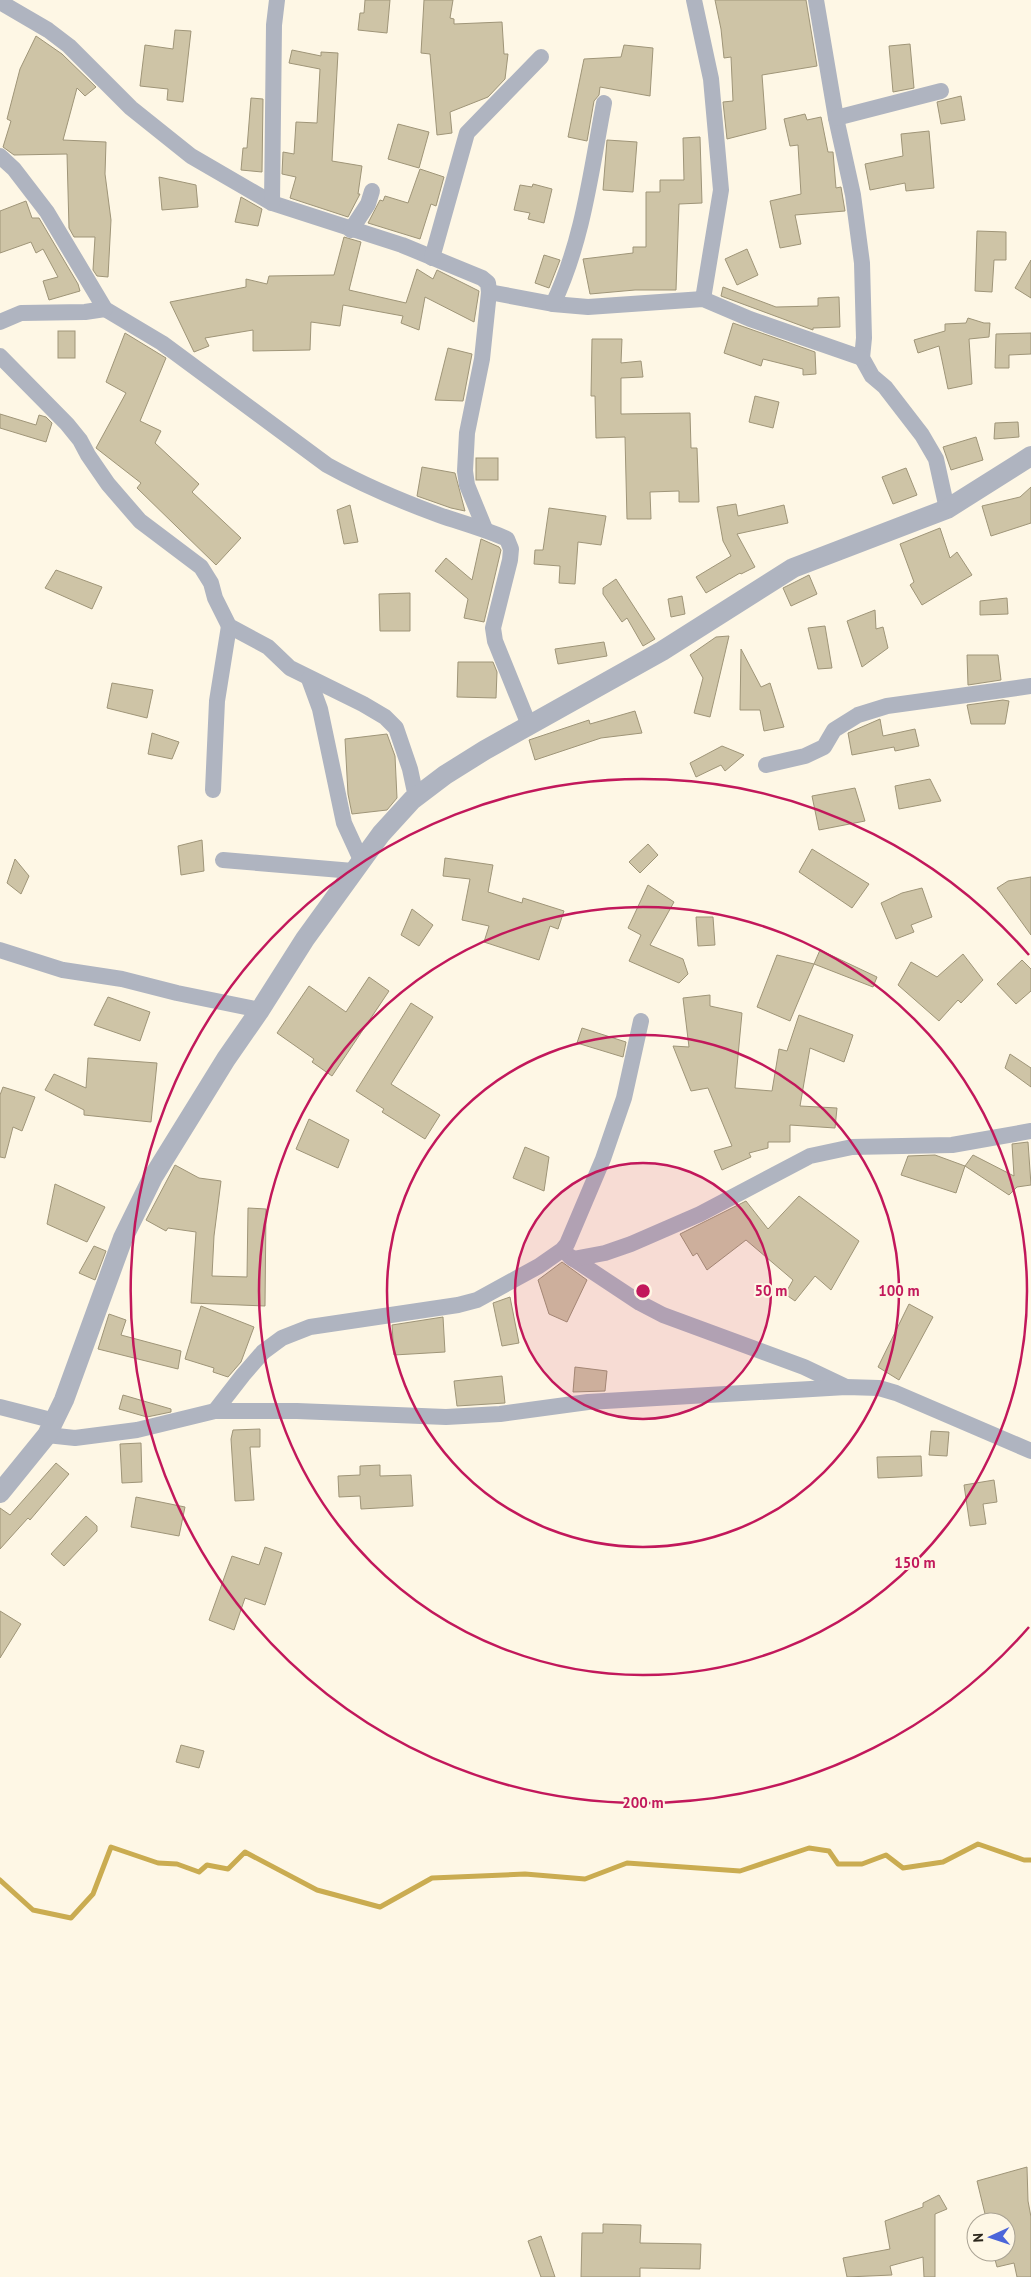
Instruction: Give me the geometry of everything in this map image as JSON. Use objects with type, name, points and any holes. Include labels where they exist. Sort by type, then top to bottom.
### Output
[{"type":"street","points":[[272,203],[273,81],[277,0]]},
{"type":"street","points":[[694,0],[711,79],[721,190],[703,299]]},
{"type":"street","points":[[816,0],[836,118],[853,195],[862,263],[864,338],[862,358],[872,376],[885,387],[922,435],[936,460],[947,509]]},
{"type":"street","points":[[0,2],[48,30],[70,46],[131,108],[191,156],[272,203],[402,245],[482,278],[488,283],[489,292],[482,359],[467,433],[465,471],[467,485],[484,528]]},
{"type":"street","points":[[432,258],[467,133],[541,57]]},
{"type":"street","points":[[836,118],[941,91]]},
{"type":"street","points":[[554,304],[566,276],[581,226],[604,103]]},
{"type":"street","points":[[0,156],[14,169],[47,212],[104,309],[162,343],[327,465],[355,480],[423,509],[484,528],[508,539],[511,549],[493,628],[495,641],[529,725]]},
{"type":"street","points":[[351,230],[368,204],[372,191]]},
{"type":"street","points":[[489,292],[554,304],[588,307],[703,299],[750,320],[862,358]]},
{"type":"street","points":[[0,322],[21,314],[85,312],[104,309]]},
{"type":"street","points":[[0,356],[67,424],[80,440],[108,484],[140,521],[201,567],[211,582],[215,598],[229,626],[268,647],[290,668],[309,679],[336,689],[363,704],[385,717],[396,728],[410,769],[416,797]]},
{"type":"street","points":[[0,1493],[51,1428],[64,1400],[123,1238],[153,1177],[226,1059],[305,939],[381,834],[416,797],[445,775],[484,750],[662,651],[793,568],[947,509],[1031,456]]},
{"type":"street","points":[[213,790],[216,701],[229,626]]},
{"type":"street","points":[[309,679],[320,710],[344,823],[357,866]]},
{"type":"street","points":[[766,766],[805,756],[824,747],[834,730],[858,715],[896,705],[1031,686]]},
{"type":"street","points":[[223,860],[357,866]]},
{"type":"street","points":[[0,950],[63,970],[122,979],[260,1010]]},
{"type":"street","points":[[567,1254],[566,1244],[606,1151],[624,1098],[642,1021]]},
{"type":"street","points":[[215,1412],[243,1374],[263,1352],[282,1338],[310,1327],[458,1305],[477,1300],[539,1266],[567,1254],[614,1250],[700,1214],[810,1156],[852,1147],[952,1145],[1031,1131]]},
{"type":"street","points":[[567,1254],[640,1303],[663,1315],[804,1366],[846,1387]]},
{"type":"street","points":[[0,1407],[75,1438],[138,1430],[215,1412],[297,1411],[446,1417],[500,1414],[588,1402],[846,1387],[879,1388],[896,1393],[1031,1451]]},
{"type":"building","points":[[365,0],[390,0],[387,33],[358,30],[360,13],[364,13]]},
{"type":"building","points":[[424,0],[453,0],[450,18],[454,19],[454,24],[502,22],[504,54],[508,54],[505,79],[488,97],[450,112],[452,133],[437,135],[430,54],[421,53]]},
{"type":"building","points":[[715,0],[806,0],[817,66],[762,75],[766,129],[727,139],[723,102],[733,101],[731,57],[724,58]]},
{"type":"building","points":[[175,30],[191,31],[183,102],[167,100],[168,89],[140,86],[145,45],[173,49]]},
{"type":"building","points":[[36,36],[62,54],[96,87],[85,96],[77,88],[63,140],[106,142],[105,174],[111,220],[108,277],[97,276],[93,270],[95,237],[74,237],[69,228],[67,154],[14,155],[3,147],[11,121],[7,119],[20,69]]},
{"type":"building","points":[[910,44],[914,88],[893,92],[889,46]]},
{"type":"building","points":[[624,45],[653,48],[650,96],[600,87],[599,95],[594,101],[587,141],[568,137],[584,59],[621,57]]},
{"type":"building","points":[[292,50],[321,56],[321,52],[338,53],[332,161],[362,166],[358,194],[360,194],[348,217],[290,198],[296,177],[282,174],[283,152],[294,154],[296,122],[317,123],[320,69],[289,63]]},
{"type":"building","points":[[961,96],[965,120],[941,124],[937,102]]},
{"type":"building","points":[[251,98],[263,99],[262,172],[241,170],[243,148],[247,148]]},
{"type":"building","points":[[805,114],[807,120],[821,117],[828,152],[833,152],[836,188],[841,187],[845,211],[795,215],[801,244],[780,248],[770,201],[801,194],[798,145],[790,146],[784,119]]},
{"type":"building","points":[[398,124],[429,132],[419,168],[388,159]]},
{"type":"building","points":[[929,131],[934,188],[906,191],[905,183],[870,190],[865,164],[903,156],[901,134]]},
{"type":"building","points":[[700,137],[702,203],[679,204],[676,290],[635,290],[590,294],[583,259],[633,253],[633,247],[646,247],[646,192],[660,192],[660,180],[684,180],[683,138]]},
{"type":"building","points":[[607,140],[637,142],[633,192],[603,190]]},
{"type":"building","points":[[420,169],[444,177],[436,206],[431,204],[420,239],[368,223],[380,200],[383,201],[385,196],[408,203]]},
{"type":"building","points":[[159,177],[196,185],[198,207],[162,210]]},
{"type":"building","points":[[533,184],[552,189],[544,223],[528,219],[530,213],[514,210],[520,185],[532,187]]},
{"type":"building","points":[[241,197],[262,209],[258,226],[235,222]]},
{"type":"building","points":[[26,201],[32,218],[39,218],[78,284],[80,291],[49,300],[43,281],[58,277],[43,249],[36,253],[31,242],[0,253],[0,211]]},
{"type":"building","points":[[977,231],[1006,232],[1006,260],[994,260],[992,292],[975,291]]},
{"type":"building","points":[[344,237],[361,242],[349,290],[406,303],[417,269],[433,279],[437,270],[479,291],[474,322],[425,297],[419,330],[401,323],[403,316],[343,305],[340,326],[311,322],[310,350],[253,351],[253,330],[205,338],[209,346],[194,352],[170,302],[246,287],[246,279],[267,284],[269,276],[334,275]]},
{"type":"building","points":[[747,249],[758,275],[737,285],[725,259]]},
{"type":"building","points":[[544,255],[560,260],[549,288],[535,283]]},
{"type":"building","points":[[1031,260],[1031,298],[1015,288]]},
{"type":"building","points":[[723,287],[776,307],[818,306],[818,298],[839,297],[840,327],[813,328],[813,330],[721,296]]},
{"type":"building","points":[[968,318],[990,323],[989,337],[969,339],[972,384],[948,389],[939,346],[918,353],[914,340],[945,331],[945,324],[966,323]]},
{"type":"building","points":[[733,323],[815,352],[816,374],[803,375],[803,369],[763,359],[761,366],[724,353]]},
{"type":"building","points":[[58,331],[75,331],[75,358],[58,358]]},
{"type":"building","points":[[125,333],[166,358],[140,421],[161,431],[155,443],[199,484],[192,492],[241,538],[216,565],[137,488],[141,483],[96,448],[126,393],[106,382]]},
{"type":"building","points":[[1031,333],[1031,354],[1009,355],[1009,368],[995,368],[996,334]]},
{"type":"building","points":[[592,339],[622,339],[621,363],[641,361],[643,377],[621,378],[621,414],[690,413],[691,448],[697,448],[699,502],[679,502],[679,491],[650,492],[651,519],[627,519],[625,437],[596,438],[595,396],[591,396]]},
{"type":"building","points":[[448,348],[472,354],[463,401],[435,400]]},
{"type":"building","points":[[755,396],[779,402],[773,428],[749,422]]},
{"type":"building","points":[[0,414],[36,425],[39,415],[46,417],[52,423],[46,442],[0,428]]},
{"type":"building","points":[[1018,422],[1019,437],[994,439],[995,423]]},
{"type":"building","points":[[976,437],[983,460],[951,470],[943,447]]},
{"type":"building","points":[[476,458],[498,458],[498,480],[476,480]]},
{"type":"building","points":[[422,467],[455,473],[465,511],[417,496]]},
{"type":"building","points":[[906,468],[917,495],[893,504],[882,477]]},
{"type":"building","points":[[1031,487],[1031,523],[991,536],[982,506],[1020,497]]},
{"type":"building","points":[[736,504],[738,516],[784,505],[788,523],[737,534],[755,567],[740,573],[706,593],[696,577],[731,556],[723,541],[717,507]]},
{"type":"building","points":[[350,505],[358,542],[344,544],[337,510]]},
{"type":"building","points":[[549,508],[606,516],[601,545],[578,542],[575,584],[559,583],[560,566],[534,564],[535,550],[543,550]]},
{"type":"building","points":[[940,528],[950,558],[957,552],[972,575],[922,605],[910,585],[914,582],[900,544]]},
{"type":"building","points":[[481,539],[499,547],[501,550],[484,622],[464,618],[468,599],[435,571],[446,558],[472,580]]},
{"type":"building","points":[[56,570],[102,587],[92,609],[45,588]]},
{"type":"building","points":[[809,575],[817,594],[791,606],[783,588]]},
{"type":"building","points":[[616,579],[655,639],[643,646],[627,618],[622,622],[603,594],[603,588]]},
{"type":"building","points":[[410,593],[410,631],[380,631],[379,594]]},
{"type":"building","points":[[682,596],[685,614],[671,617],[668,599]]},
{"type":"building","points":[[1007,598],[1008,614],[980,615],[980,601]]},
{"type":"building","points":[[875,610],[876,629],[883,627],[888,648],[862,667],[847,621]]},
{"type":"building","points":[[825,626],[832,668],[818,669],[808,628]]},
{"type":"building","points":[[729,636],[710,717],[694,713],[703,678],[690,655],[716,637]]},
{"type":"building","points":[[604,642],[607,656],[558,664],[555,649]]},
{"type":"building","points":[[741,649],[761,687],[770,683],[784,727],[764,731],[760,710],[740,710]]},
{"type":"building","points":[[967,655],[998,655],[1001,680],[968,685]]},
{"type":"building","points":[[458,662],[493,662],[497,672],[496,698],[457,697]]},
{"type":"building","points":[[112,683],[153,690],[147,718],[107,708]]},
{"type":"building","points":[[1003,700],[1009,701],[1005,724],[971,724],[967,705]]},
{"type":"building","points":[[635,711],[642,733],[601,738],[535,760],[529,740],[589,720],[590,724]]},
{"type":"building","points":[[880,719],[883,736],[915,729],[919,746],[895,751],[894,747],[852,755],[848,733]]},
{"type":"building","points":[[152,733],[179,742],[172,759],[148,754]]},
{"type":"building","points":[[387,734],[395,756],[397,798],[387,810],[352,814],[348,794],[345,739]]},
{"type":"building","points":[[722,746],[744,755],[725,771],[721,765],[696,777],[690,763]]},
{"type":"building","points":[[930,779],[941,801],[899,809],[895,786]]},
{"type":"building","points":[[855,788],[865,821],[819,830],[812,796]]},
{"type":"building","points":[[202,840],[204,871],[181,875],[178,846]]},
{"type":"building","points":[[648,844],[658,855],[640,873],[629,862]]},
{"type":"building","points":[[812,849],[869,884],[852,908],[799,872]]},
{"type":"building","points":[[445,858],[493,865],[488,892],[522,903],[523,898],[564,911],[558,929],[550,926],[539,960],[484,942],[489,926],[462,920],[470,879],[443,876]]},
{"type":"building","points":[[15,859],[29,876],[21,894],[7,883]]},
{"type":"building","points":[[1031,877],[1031,935],[997,888],[1008,881]]},
{"type":"building","points":[[648,885],[674,902],[650,945],[683,959],[688,974],[679,983],[629,961],[641,935],[628,928]]},
{"type":"building","points":[[922,888],[932,917],[911,925],[914,932],[896,939],[881,903],[902,893]]},
{"type":"building","points":[[412,909],[433,925],[419,946],[401,935]]},
{"type":"building","points":[[696,917],[713,917],[715,945],[698,946]]},
{"type":"building","points":[[820,950],[877,977],[873,987],[814,964]]},
{"type":"building","points":[[963,954],[983,980],[961,1003],[958,1000],[939,1021],[898,985],[911,962],[937,977]]},
{"type":"building","points":[[777,955],[814,964],[790,1021],[757,1007]]},
{"type":"building","points":[[1022,960],[1031,969],[1031,991],[1016,1004],[997,984]]},
{"type":"building","points":[[369,977],[389,991],[332,1076],[312,1062],[314,1059],[277,1033],[309,986],[346,1012]]},
{"type":"building","points":[[710,995],[710,1006],[742,1013],[735,1088],[772,1091],[779,1049],[787,1051],[799,1015],[853,1035],[844,1062],[810,1048],[800,1106],[837,1108],[835,1128],[790,1125],[790,1142],[768,1142],[768,1148],[749,1153],[751,1157],[722,1170],[714,1151],[732,1146],[708,1088],[691,1091],[673,1046],[689,1047],[683,998]]},
{"type":"building","points":[[108,997],[150,1012],[140,1041],[94,1025]]},
{"type":"building","points":[[411,1003],[433,1017],[391,1084],[440,1115],[425,1139],[382,1112],[384,1109],[356,1091]]},
{"type":"building","points":[[582,1028],[626,1042],[623,1057],[577,1043]]},
{"type":"building","points":[[1010,1054],[1031,1068],[1031,1087],[1005,1068]]},
{"type":"building","points":[[88,1058],[157,1063],[151,1122],[84,1115],[84,1110],[45,1090],[54,1074],[86,1088]]},
{"type":"building","points":[[3,1087],[35,1097],[22,1131],[13,1127],[5,1158],[0,1157],[0,1095]]},
{"type":"building","points":[[309,1119],[349,1140],[338,1168],[296,1149]]},
{"type":"building","points":[[1028,1142],[1031,1185],[1017,1187],[1009,1195],[965,1166],[973,1155],[1014,1176],[1012,1144]]},
{"type":"building","points":[[525,1147],[549,1157],[544,1191],[513,1178]]},
{"type":"building","points":[[935,1155],[965,1166],[956,1193],[901,1175],[908,1156]]},
{"type":"building","points":[[175,1165],[199,1178],[221,1181],[214,1236],[212,1276],[247,1277],[248,1208],[266,1209],[265,1306],[191,1303],[196,1232],[168,1228],[166,1231],[146,1220]]},
{"type":"building","points":[[55,1184],[105,1207],[87,1242],[47,1224]]},
{"type":"building","points":[[799,1196],[859,1241],[831,1290],[815,1276],[795,1301],[785,1294],[793,1280],[746,1240],[707,1270],[697,1253],[693,1256],[680,1234],[746,1201],[768,1229]]},
{"type":"building","points":[[94,1246],[106,1251],[95,1280],[79,1273]]},
{"type":"building","points":[[562,1262],[587,1280],[567,1322],[549,1314],[538,1280]]},
{"type":"building","points":[[510,1297],[519,1343],[502,1346],[493,1303]]},
{"type":"building","points":[[909,1304],[933,1317],[899,1380],[878,1367]]},
{"type":"building","points":[[201,1306],[254,1327],[241,1362],[228,1377],[213,1372],[214,1368],[185,1359]]},
{"type":"building","points":[[109,1314],[126,1320],[121,1335],[181,1351],[178,1369],[98,1349]]},
{"type":"building","points":[[443,1317],[445,1352],[394,1355],[392,1325]]},
{"type":"building","points":[[575,1367],[607,1371],[605,1391],[573,1392]]},
{"type":"building","points":[[502,1376],[505,1403],[457,1406],[454,1381]]},
{"type":"building","points":[[123,1395],[171,1409],[171,1412],[147,1417],[119,1409]]},
{"type":"building","points":[[260,1429],[260,1447],[250,1447],[254,1500],[235,1501],[231,1439],[233,1430]]},
{"type":"building","points":[[931,1431],[949,1432],[947,1456],[929,1455]]},
{"type":"building","points":[[141,1443],[142,1482],[122,1483],[120,1444]]},
{"type":"building","points":[[921,1456],[922,1476],[878,1478],[877,1457]]},
{"type":"building","points":[[56,1463],[69,1474],[30,1520],[28,1518],[0,1549],[0,1508],[10,1515]]},
{"type":"building","points":[[380,1465],[380,1476],[411,1475],[413,1506],[361,1509],[360,1496],[339,1497],[338,1476],[360,1475],[360,1466]]},
{"type":"building","points":[[994,1480],[997,1502],[983,1504],[986,1524],[970,1526],[964,1485]]},
{"type":"building","points":[[136,1497],[185,1507],[179,1536],[131,1527]]},
{"type":"building","points":[[86,1516],[97,1526],[97,1531],[64,1566],[51,1554]]},
{"type":"building","points":[[265,1547],[282,1553],[265,1605],[245,1598],[234,1630],[209,1620],[232,1556],[259,1565]]},
{"type":"building","points":[[0,1611],[21,1624],[0,1658]]},
{"type":"building","points":[[181,1745],[204,1751],[199,1768],[176,1762]]},
{"type":"building","points":[[1027,2167],[1028,2201],[1031,2217],[1031,2277],[1017,2277],[1014,2263],[997,2267],[996,2262],[1016,2262],[1016,2212],[985,2212],[977,2181]]},
{"type":"building","points":[[939,2195],[947,2209],[935,2214],[935,2277],[924,2277],[923,2257],[890,2266],[892,2275],[847,2277],[843,2258],[890,2249],[885,2221],[923,2207],[923,2203]]},
{"type":"building","points":[[603,2224],[641,2225],[640,2243],[701,2244],[700,2269],[640,2268],[640,2277],[581,2277],[582,2233],[603,2233]]},
{"type":"building","points":[[541,2236],[555,2277],[541,2277],[528,2241]]},
{"type":"waterway","points":[[0,1880],[33,1910],[71,1918],[93,1894],[111,1847],[158,1863],[177,1864],[199,1872],[207,1865],[228,1869],[245,1852],[317,1890],[380,1907],[432,1878],[525,1874],[585,1879],[627,1863],[740,1871],[809,1848],[829,1851],[838,1864],[862,1864],[886,1855],[903,1868],[943,1862],[978,1844],[1024,1860],[1031,1860]]}]
